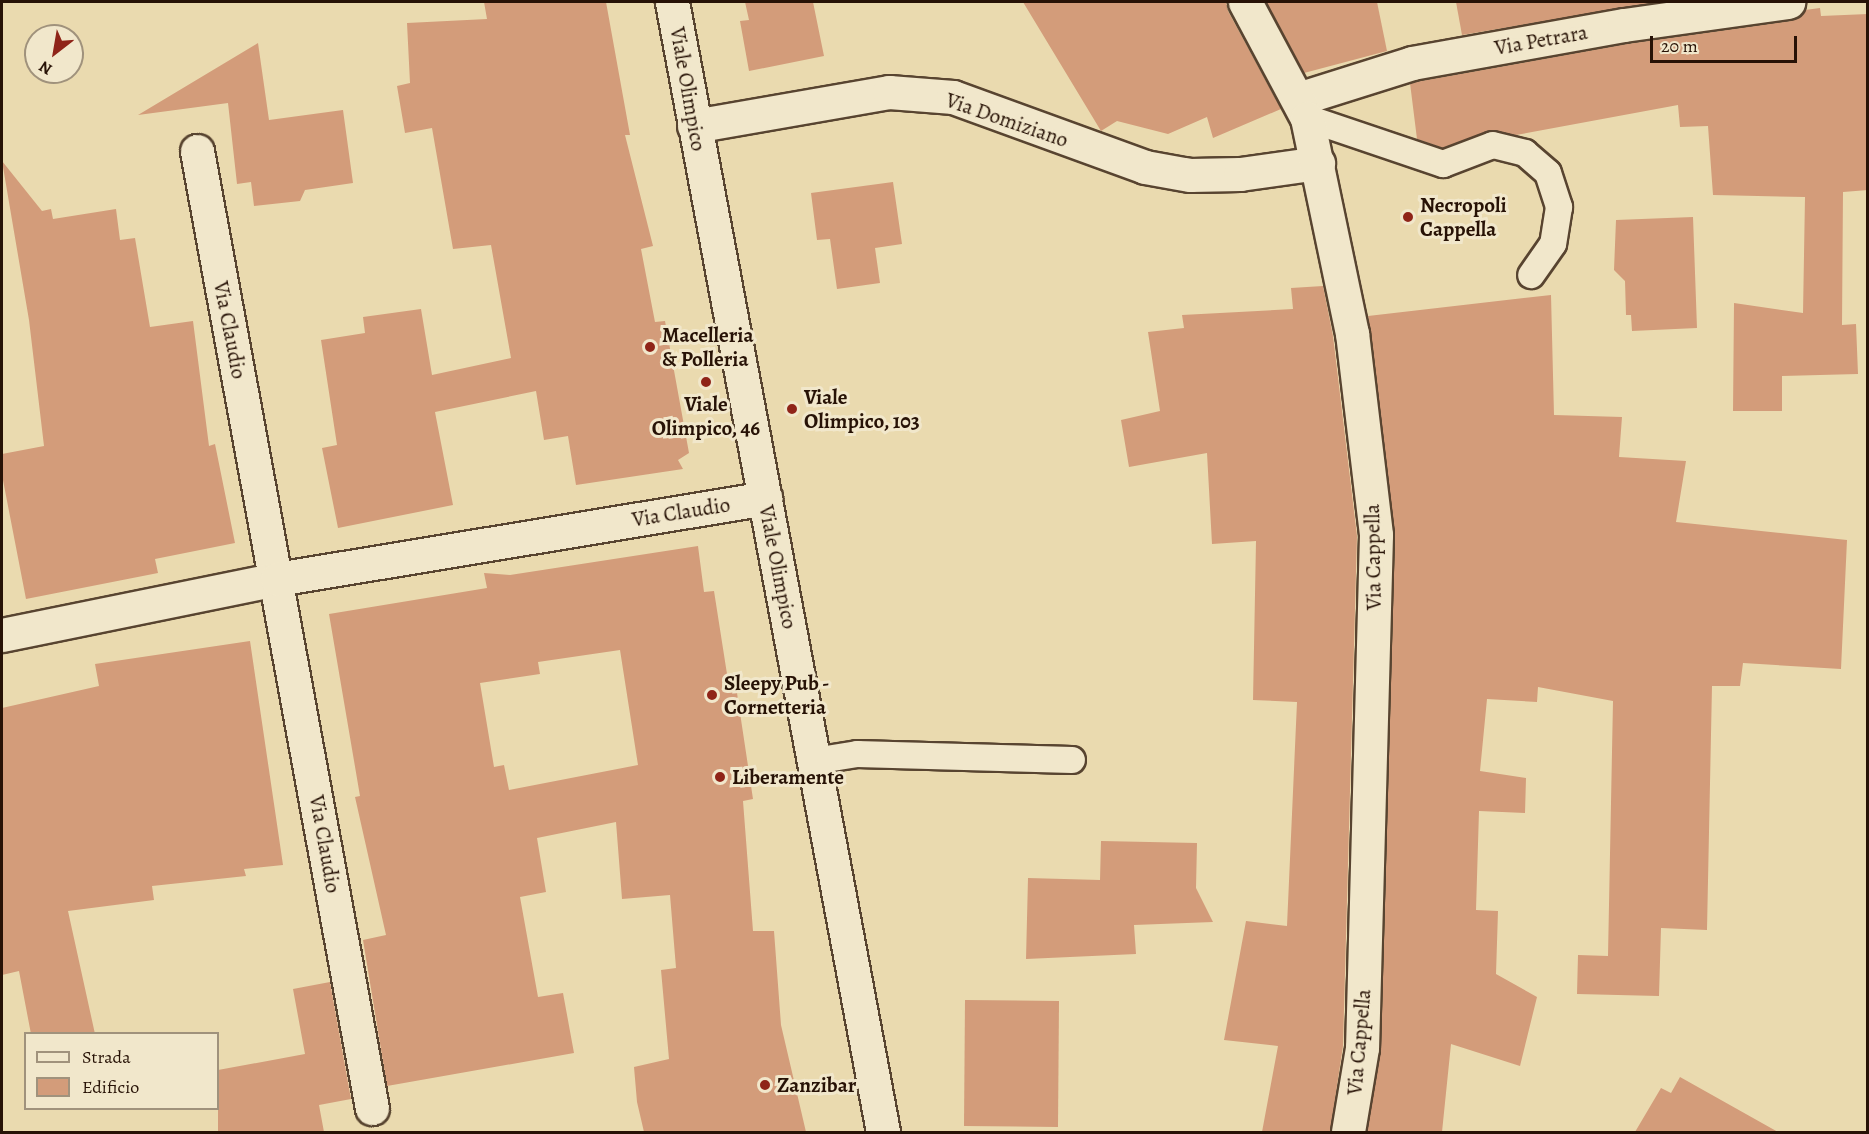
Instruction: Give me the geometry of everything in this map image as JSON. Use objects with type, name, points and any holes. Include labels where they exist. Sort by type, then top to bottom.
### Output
[{"type":"street","name":"Viale Olimpico","points":[[672,2],[884,1132]]},
{"type":"street","name":"Via Cappella","points":[[1245,2],[1302,108],[1318,164],[1352,333],[1377,535],[1362,1048],[1348,1132]]},
{"type":"street","name":"Via Petrara","points":[[1302,108],[1412,63],[1624,25],[1788,2]]},
{"type":"street","name":"Via Domiziano","points":[[694,126],[889,92],[953,97],[1145,167],[1190,175],[1240,174],[1318,164]]},
{"type":"street","name":"Via Claudio","points":[[197,151],[372,1108]]},
{"type":"street","name":"Via Claudio","points":[[2,635],[277,579],[765,498]]},
{"type":"lane","points":[[1302,108],[1443,164],[1493,145],[1525,153],[1548,173],[1559,207],[1553,244],[1531,275]]},
{"type":"lane","points":[[814,761],[857,754],[1072,760]]},
{"type":"building","points":[[484,2],[606,2],[630,135],[625,135],[653,246],[641,249],[655,322],[665,321],[689,453],[678,460],[683,469],[576,485],[568,436],[544,440],[536,391],[435,412],[453,505],[338,528],[322,448],[337,445],[321,340],[365,333],[363,317],[421,309],[432,375],[511,358],[491,245],[453,249],[432,128],[405,133],[397,86],[410,83],[407,23],[487,19]]},
{"type":"building","points":[[745,2],[813,2],[824,56],[749,71],[740,21],[749,20]]},
{"type":"building","points":[[1023,2],[1226,2],[1228,11],[1281,109],[1213,138],[1207,117],[1168,134],[1117,121],[1101,131]]},
{"type":"building","points":[[1266,2],[1377,2],[1387,51],[1304,73]]},
{"type":"building","points":[[1456,2],[1657,2],[1462,35]]},
{"type":"building","points":[[1820,8],[1821,16],[1868,14],[1868,190],[1843,192],[1842,325],[1856,324],[1858,374],[1782,376],[1782,411],[1733,411],[1734,303],[1803,313],[1805,197],[1713,195],[1708,126],[1680,127],[1678,105],[1516,135],[1488,131],[1443,148],[1417,139],[1410,83],[1627,44],[1791,21],[1805,10]]},
{"type":"building","points":[[258,43],[269,120],[343,110],[353,183],[305,190],[300,201],[254,206],[251,182],[237,184],[228,103],[138,115]]},
{"type":"building","points":[[2,161],[42,211],[51,209],[53,219],[116,209],[120,240],[135,238],[150,327],[193,321],[209,446],[215,444],[235,543],[155,559],[158,573],[26,599],[2,475],[2,454],[44,446],[29,320]]},
{"type":"building","points":[[893,182],[902,244],[875,248],[880,283],[837,289],[830,239],[817,240],[811,193]]},
{"type":"building","points":[[1693,217],[1697,328],[1632,331],[1631,315],[1626,315],[1625,281],[1614,270],[1616,220]]},
{"type":"building","points":[[1323,286],[1333,336],[1357,536],[1343,1046],[1330,1132],[1262,1132],[1278,1046],[1224,1040],[1246,921],[1287,926],[1297,702],[1253,700],[1256,541],[1212,544],[1207,453],[1129,467],[1121,420],[1160,411],[1148,332],[1184,328],[1182,315],[1293,309],[1291,288]]},
{"type":"building","points":[[1551,295],[1554,415],[1622,417],[1619,457],[1686,461],[1676,522],[1847,540],[1841,669],[1743,663],[1740,686],[1712,686],[1707,930],[1661,928],[1659,996],[1577,994],[1578,955],[1608,956],[1613,701],[1538,687],[1537,702],[1487,699],[1480,771],[1526,778],[1525,813],[1479,811],[1476,910],[1498,911],[1496,974],[1537,997],[1520,1066],[1451,1044],[1442,1132],[1367,1132],[1381,1049],[1395,536],[1368,316]]},
{"type":"building","points":[[698,546],[704,592],[714,591],[727,674],[734,673],[753,799],[743,801],[753,931],[774,931],[781,1025],[806,1132],[644,1132],[637,1102],[634,1067],[669,1059],[661,970],[676,968],[670,895],[622,899],[616,822],[537,838],[546,892],[520,897],[538,997],[563,993],[574,1053],[387,1086],[363,940],[386,935],[355,797],[360,796],[329,614],[487,588],[484,573],[510,575]],"holes":[[[620,650],[638,765],[509,790],[504,765],[494,767],[480,683],[540,674],[538,662]]]},
{"type":"building","points":[[250,641],[283,865],[244,869],[246,876],[152,886],[154,900],[68,911],[95,1032],[31,1032],[19,971],[2,975],[2,708],[99,686],[95,664]]},
{"type":"building","points":[[1101,841],[1197,843],[1196,888],[1213,922],[1134,925],[1136,954],[1026,959],[1028,878],[1100,880]]},
{"type":"building","points":[[330,982],[351,1099],[319,1105],[324,1132],[218,1132],[219,1070],[305,1054],[293,989]]},
{"type":"building","points":[[965,1000],[1059,1001],[1058,1127],[964,1126]]},
{"type":"building","points":[[1680,1077],[1778,1132],[1635,1132],[1661,1088],[1671,1093]]},
{"type":"place","name":"Necropoli Cappella","points":[[1408,217]]},
{"type":"place","name":"Macelleria & Polleria","points":[[650,347]]},
{"type":"place","name":"Viale Olimpico, 46","points":[[706,382]]},
{"type":"place","name":"Viale Olimpico, 103","points":[[792,409]]},
{"type":"place","name":"Sleepy Pub - Cornetteria","points":[[712,695]]},
{"type":"place","name":"Liberamente","points":[[720,777]]},
{"type":"place","name":"Zanzibar","points":[[765,1085]]}]
